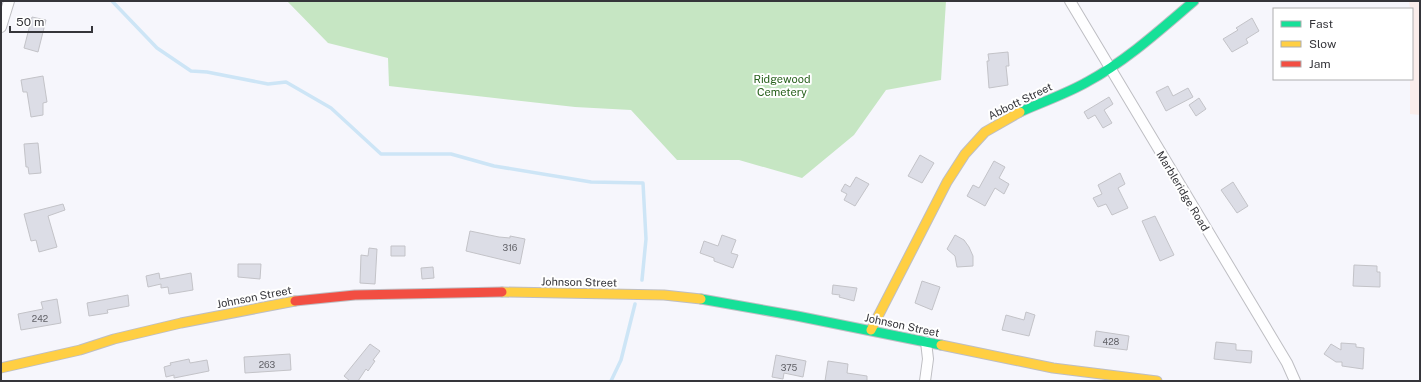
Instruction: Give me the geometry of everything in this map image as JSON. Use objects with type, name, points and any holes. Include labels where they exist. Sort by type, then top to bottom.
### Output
[{"type":"street","points":[[1,27],[9,1]]},
{"type":"street","name":"Marbleridge Road","points":[[1070,1],[1143,125],[1276,344],[1295,381]]},
{"type":"street","name":"Abbott Street","points":[[870,330],[885,297],[901,271],[934,207],[973,144],[999,123],[1088,82],[1157,33],[1194,1]]},
{"type":"street","name":"Johnson Street","points":[[1,368],[80,350],[114,339],[181,323],[297,301],[355,295],[491,292],[664,295],[748,306],[1053,368],[1157,381]]},
{"type":"street","points":[[925,381],[928,359],[926,342]]},
{"type":"shaded area","points":[[1409,1],[1420,1],[1420,115],[1410,114],[1410,80],[1413,80],[1413,8],[1410,8]]},
{"type":"green space","name":"Ridgewood Cemetery","points":[[287,1],[946,1],[941,80],[886,90],[854,135],[802,178],[739,160],[677,160],[631,110],[575,107],[389,86],[388,58],[328,43]]},
{"type":"building","points":[[32,17],[46,20],[38,52],[24,48]]},
{"type":"building","points":[[1252,18],[1259,31],[1246,39],[1248,43],[1232,52],[1223,39],[1238,30],[1236,28]]},
{"type":"building","points":[[1008,52],[1009,66],[1006,66],[1008,85],[989,88],[987,61],[989,61],[988,54]]},
{"type":"building","points":[[43,76],[47,102],[43,103],[43,115],[31,117],[27,92],[23,92],[21,80]]},
{"type":"building","points":[[1168,86],[1173,96],[1188,88],[1193,97],[1166,111],[1156,92]]},
{"type":"building","points":[[1109,97],[1113,104],[1104,110],[1112,123],[1103,128],[1095,115],[1088,119],[1084,112]]},
{"type":"building","points":[[1199,98],[1206,109],[1196,116],[1189,105]]},
{"type":"building","points":[[38,143],[41,173],[29,174],[28,167],[26,167],[24,144]]},
{"type":"building","points":[[920,155],[934,163],[922,183],[908,176]]},
{"type":"building","points":[[994,161],[1005,167],[999,178],[1009,184],[1004,194],[995,188],[985,206],[967,196],[973,185],[979,188]]},
{"type":"building","points":[[1120,173],[1125,184],[1118,188],[1128,208],[1112,215],[1106,204],[1098,207],[1093,198],[1102,194],[1098,185]]},
{"type":"building","points":[[856,177],[869,184],[855,206],[844,200],[847,194],[841,191],[845,184],[850,187]]},
{"type":"building","points":[[1233,182],[1248,206],[1237,213],[1221,190]]},
{"type":"building","points":[[63,204],[65,210],[48,216],[57,247],[39,252],[36,240],[31,241],[24,214]]},
{"type":"building","points":[[1155,216],[1174,255],[1160,261],[1142,221]]},
{"type":"building","points":[[470,231],[499,237],[510,238],[510,236],[525,239],[520,264],[466,251]]},
{"type":"building","points":[[722,235],[736,240],[731,253],[738,255],[733,268],[714,261],[714,258],[700,253],[704,241],[718,246]]},
{"type":"building","points":[[955,235],[964,240],[969,247],[973,256],[973,266],[957,267],[955,256],[947,249]]},
{"type":"building","points":[[391,246],[405,246],[405,256],[391,256]]},
{"type":"building","points":[[369,248],[377,249],[375,284],[360,283],[361,255],[368,256]]},
{"type":"building","points":[[238,264],[261,264],[260,279],[238,277]]},
{"type":"building","points":[[1354,265],[1377,266],[1377,272],[1380,272],[1380,287],[1353,286]]},
{"type":"building","points":[[433,267],[434,278],[422,279],[421,268]]},
{"type":"building","points":[[159,273],[160,279],[191,273],[193,290],[169,294],[168,287],[161,288],[161,284],[148,287],[146,276]]},
{"type":"building","points":[[922,281],[940,287],[932,310],[915,303]]},
{"type":"building","points":[[833,285],[857,288],[854,301],[839,297],[840,295],[832,294]]},
{"type":"building","points":[[128,295],[129,306],[107,310],[108,313],[89,316],[87,303]]},
{"type":"building","points":[[57,299],[61,323],[21,330],[18,314],[43,309],[41,302]]},
{"type":"building","points":[[1026,312],[1035,315],[1029,336],[1002,330],[1006,315],[1024,320]]},
{"type":"building","points":[[1096,331],[1129,336],[1127,350],[1094,346]]},
{"type":"building","points":[[1216,342],[1236,344],[1236,350],[1252,351],[1251,363],[1214,359]]},
{"type":"building","points":[[1341,343],[1356,344],[1356,347],[1364,348],[1363,369],[1342,366],[1342,362],[1336,362],[1324,354],[1331,344],[1341,350]]},
{"type":"building","points":[[370,344],[380,351],[373,360],[375,361],[368,371],[366,369],[358,381],[350,381],[344,376]]},
{"type":"building","points":[[290,354],[291,370],[245,373],[244,357]]},
{"type":"building","points":[[776,355],[806,361],[803,377],[784,373],[783,379],[772,377]]},
{"type":"building","points":[[189,359],[190,363],[207,360],[209,371],[174,378],[174,375],[166,377],[164,367],[171,365],[170,363]]},
{"type":"building","points":[[828,361],[848,364],[847,373],[867,376],[867,381],[825,381]]},
{"type":"waterway","points":[[112,1],[157,48],[191,71],[207,72],[268,84],[286,82],[331,108],[381,154],[451,154],[494,166],[591,182],[643,183],[646,239],[642,280]]},
{"type":"waterway","points":[[611,381],[621,360],[635,304]]},
{"type":"traffic: fast","points":[[1020,112],[1071,90],[1101,74],[1142,44],[1194,1]]},
{"type":"traffic: fast","points":[[701,299],[797,316],[941,345]]},
{"type":"traffic: slow","points":[[871,330],[947,182],[965,154],[985,132],[1020,112]]},
{"type":"traffic: slow","points":[[502,292],[664,295],[701,299]]},
{"type":"traffic: slow","points":[[1,368],[80,350],[114,339],[181,323],[295,301]]},
{"type":"traffic: slow","points":[[941,345],[1053,368],[1157,381]]},
{"type":"traffic: jam","points":[[295,301],[355,295],[502,292]]}]
